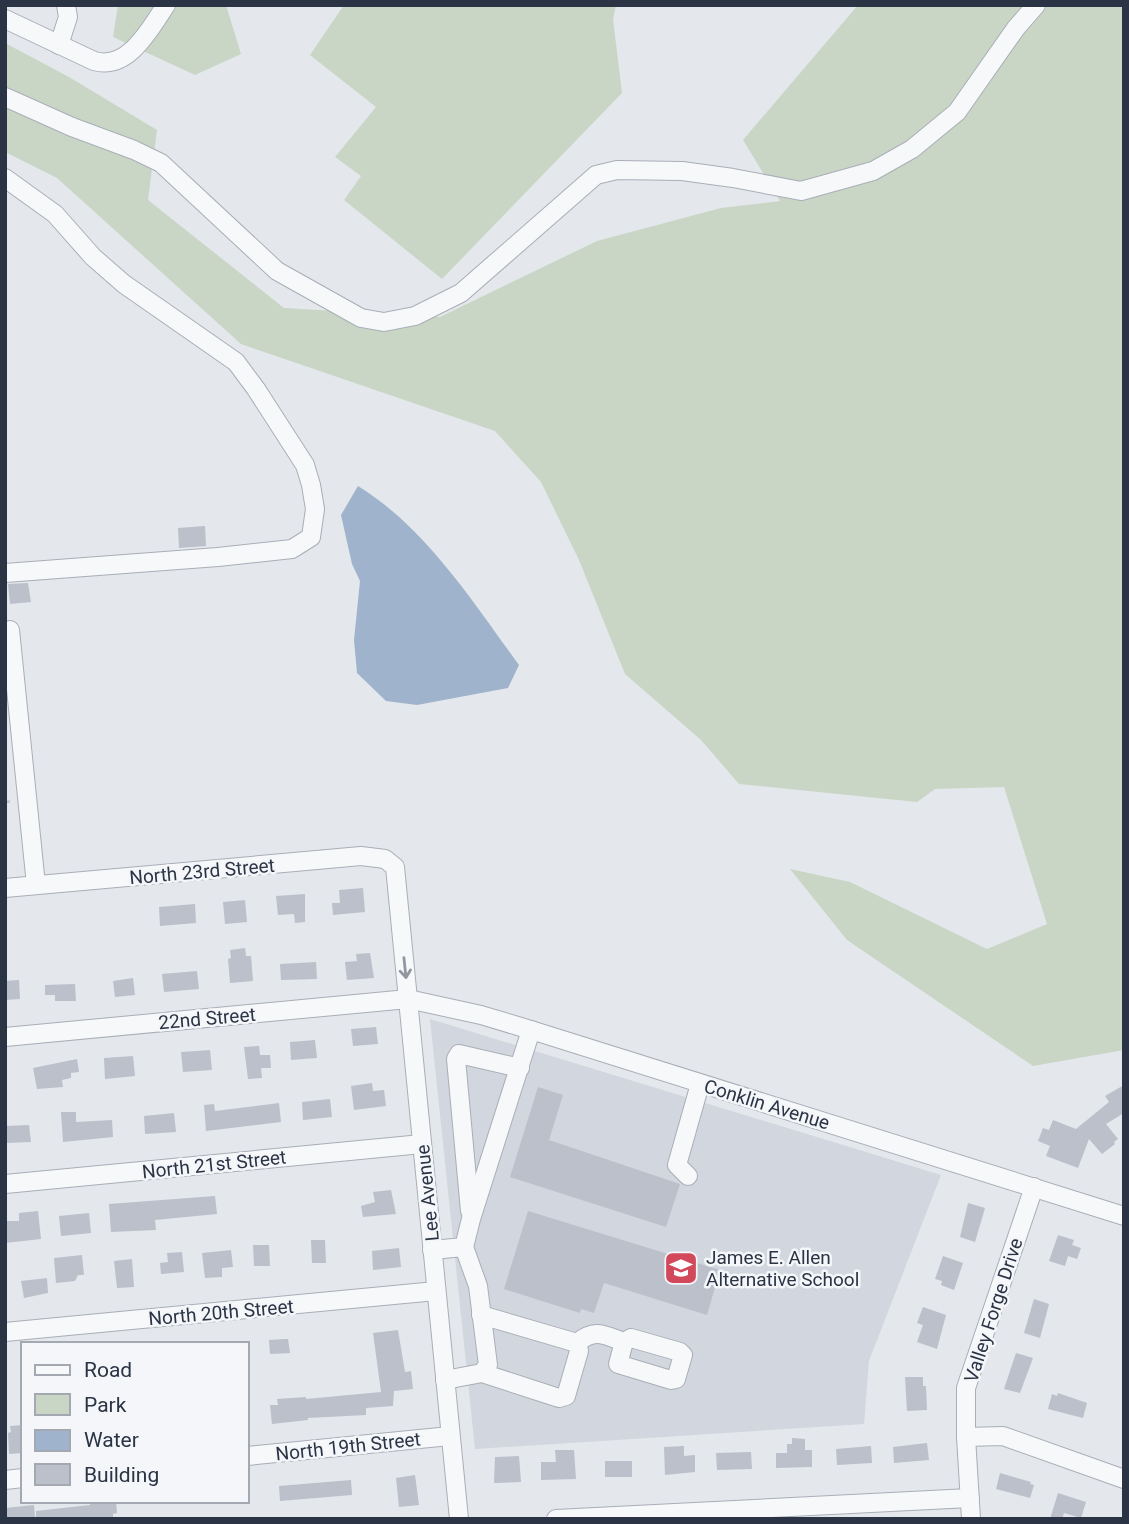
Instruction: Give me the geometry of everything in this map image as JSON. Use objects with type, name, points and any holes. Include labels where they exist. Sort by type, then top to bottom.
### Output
[{"type":"street","points":[[59,45],[68,17],[66,5]]},
{"type":"street","points":[[5,19],[93,61],[107,64],[128,54],[139,43],[166,5]]},
{"type":"street","points":[[5,97],[72,128],[134,150],[161,163],[277,271],[361,318],[384,322],[415,316],[461,293],[596,175],[617,170],[682,171],[801,191],[873,171],[912,149],[957,112],[1016,28],[1036,5]]},
{"type":"street","points":[[5,178],[55,214],[93,257],[124,284],[236,362],[305,465],[312,485],[315,509],[311,537],[292,549],[5,573]]},
{"type":"street","points":[[5,631],[10,630],[36,885]]},
{"type":"street","name":"North 23rd Street","points":[[5,888],[361,856],[385,859],[395,867]]},
{"type":"street","name":"Lee Avenue","points":[[395,867],[459,1519]]},
{"type":"street","name":"Conklin Avenue","points":[[408,999],[481,1015],[531,1030],[1124,1216]]},
{"type":"street","name":"22nd Street","points":[[5,1037],[408,999]]},
{"type":"street","points":[[482,1373],[488,1364],[478,1286],[464,1247],[531,1030]]},
{"type":"street","points":[[471,1219],[456,1059],[459,1054],[520,1068]]},
{"type":"street","points":[[688,1176],[677,1165],[700,1084]]},
{"type":"street","name":"North 21st Street","points":[[5,1184],[422,1144]]},
{"type":"street","name":"Valley Forge Drive","points":[[971,1519],[966,1388],[1034,1187]]},
{"type":"street","points":[[432,1250],[464,1247]]},
{"type":"street","name":"North 20th Street","points":[[5,1332],[436,1291]]},
{"type":"street","points":[[481,1315],[577,1343]]},
{"type":"street","points":[[577,1343],[587,1334],[598,1334],[624,1342]]},
{"type":"street","points":[[445,1380],[482,1373],[559,1398],[566,1396],[579,1351],[577,1343]]},
{"type":"street","name":"North 19th Street","points":[[248,1456],[450,1436]]},
{"type":"street","points":[[966,1437],[1003,1436],[1124,1479]]},
{"type":"street","points":[[556,1519],[970,1498]]},
{"type":"shaded area","name":"James E. Allen Alternative School","points":[[430,1019],[941,1175],[869,1361],[864,1424],[475,1449]]},
{"type":"green space","points":[[118,5],[226,5],[241,54],[195,75],[113,37]]},
{"type":"green space","points":[[344,5],[616,5],[613,19],[622,93],[442,279],[344,200],[361,176],[335,157],[376,107],[310,55]]},
{"type":"green space","points":[[858,5],[1124,5],[1124,1050],[1033,1066],[847,940],[790,869],[850,882],[987,949],[1047,924],[1004,787],[935,789],[917,802],[739,784],[701,740],[625,674],[579,560],[541,482],[495,431],[241,344],[57,178],[5,152],[5,43],[69,77],[157,130],[148,200],[284,308],[440,317],[597,241],[721,208],[780,201],[743,140]]},
{"type":"water","points":[[358,486],[383,503],[427,544],[466,592],[519,665],[508,688],[417,705],[386,701],[357,673],[354,640],[360,581],[352,564],[341,515]]},
{"type":"building","points":[[205,526],[206,546],[179,548],[178,528]]},
{"type":"building","points":[[28,583],[31,602],[10,604],[8,584]]},
{"type":"building","points":[[363,888],[365,912],[333,915],[332,903],[340,903],[339,890]]},
{"type":"building","points":[[305,894],[305,922],[295,923],[294,914],[278,915],[276,896]]},
{"type":"building","points":[[245,900],[247,922],[225,924],[223,902]]},
{"type":"building","points":[[195,904],[196,923],[160,926],[159,907]]},
{"type":"building","points":[[245,948],[246,956],[251,956],[253,981],[230,983],[230,950]]},
{"type":"building","points":[[370,953],[374,978],[347,980],[345,962],[357,961],[356,954]]},
{"type":"building","points":[[316,962],[317,979],[281,980],[280,964]]},
{"type":"building","points":[[197,971],[199,989],[164,992],[162,974]]},
{"type":"building","points":[[133,978],[135,995],[115,997],[113,981]]},
{"type":"building","points":[[19,980],[20,999],[5,1000],[5,981]]},
{"type":"building","points":[[75,984],[76,1001],[55,1001],[55,995],[45,995],[45,985]]},
{"type":"building","points":[[376,1027],[378,1044],[353,1046],[351,1029]]},
{"type":"building","points":[[315,1040],[317,1058],[291,1060],[290,1042]]},
{"type":"building","points":[[259,1046],[260,1055],[270,1055],[271,1068],[261,1068],[262,1078],[248,1079],[244,1047]]},
{"type":"building","points":[[210,1050],[212,1070],[183,1072],[181,1052]]},
{"type":"building","points":[[133,1056],[135,1076],[105,1079],[104,1058]]},
{"type":"building","points":[[77,1059],[79,1072],[71,1073],[71,1078],[62,1080],[63,1087],[37,1089],[33,1068]]},
{"type":"building","points":[[372,1083],[373,1091],[384,1090],[386,1106],[354,1110],[351,1086]]},
{"type":"building","points":[[1124,1085],[1124,1113],[1106,1124],[1118,1139],[1115,1144],[1102,1154],[1089,1139],[1078,1168],[1046,1156],[1050,1146],[1038,1141],[1043,1128],[1049,1130],[1053,1120],[1076,1129],[1109,1102],[1105,1096]]},
{"type":"building","points":[[538,1087],[563,1095],[549,1140],[680,1184],[666,1227],[510,1177]]},
{"type":"building","points":[[330,1099],[332,1117],[303,1120],[302,1102]]},
{"type":"building","points":[[279,1103],[281,1122],[206,1131],[204,1105],[214,1104],[215,1111]]},
{"type":"building","points":[[61,1112],[76,1112],[76,1122],[112,1120],[113,1137],[63,1142]]},
{"type":"building","points":[[174,1113],[176,1132],[145,1134],[144,1116]]},
{"type":"building","points":[[29,1125],[31,1142],[5,1143],[5,1126]]},
{"type":"building","points":[[391,1190],[396,1214],[363,1217],[361,1206],[375,1202],[373,1192]]},
{"type":"building","points":[[215,1196],[217,1214],[155,1220],[156,1230],[111,1232],[109,1204]]},
{"type":"building","points":[[968,1203],[985,1208],[975,1242],[960,1237]]},
{"type":"building","points":[[38,1211],[41,1239],[5,1243],[5,1221],[19,1221],[19,1213]]},
{"type":"building","points":[[528,1211],[720,1270],[707,1315],[604,1283],[594,1313],[581,1309],[580,1313],[504,1289]]},
{"type":"building","points":[[89,1213],[91,1233],[61,1236],[59,1216]]},
{"type":"building","points":[[1058,1235],[1074,1240],[1072,1245],[1081,1248],[1077,1259],[1068,1256],[1065,1266],[1049,1261]]},
{"type":"building","points":[[311,1240],[325,1240],[326,1263],[312,1263]]},
{"type":"building","points":[[253,1245],[269,1245],[270,1266],[254,1266]]},
{"type":"building","points":[[399,1248],[401,1267],[373,1270],[372,1251]]},
{"type":"building","points":[[231,1250],[233,1267],[222,1268],[222,1277],[205,1278],[202,1253]]},
{"type":"building","points":[[182,1252],[184,1272],[161,1274],[160,1263],[168,1262],[167,1253]]},
{"type":"building","points":[[82,1255],[84,1275],[78,1275],[75,1281],[56,1283],[54,1258]]},
{"type":"building","points":[[943,1256],[963,1263],[954,1290],[941,1285],[942,1281],[935,1279]]},
{"type":"building","points":[[132,1259],[134,1287],[117,1288],[114,1261]]},
{"type":"building","points":[[47,1278],[48,1293],[24,1298],[21,1281]]},
{"type":"building","points":[[1034,1299],[1049,1304],[1040,1338],[1024,1333]]},
{"type":"building","points":[[923,1307],[946,1315],[937,1349],[917,1342],[923,1325],[917,1323]]},
{"type":"building","points":[[398,1330],[405,1372],[411,1371],[413,1389],[394,1391],[393,1406],[366,1408],[366,1415],[308,1418],[272,1424],[270,1405],[278,1405],[277,1399],[381,1392],[373,1333]]},
{"type":"building","points":[[288,1339],[290,1353],[270,1354],[269,1340]]},
{"type":"building","points":[[1016,1353],[1033,1358],[1020,1393],[1004,1389]]},
{"type":"building","points":[[905,1377],[923,1377],[927,1410],[907,1411]]},
{"type":"building","points":[[1058,1393],[1087,1403],[1083,1418],[1048,1409],[1052,1394],[1057,1396]]},
{"type":"building","points":[[21,1425],[21,1453],[9,1454],[10,1426]]},
{"type":"building","points":[[792,1438],[805,1439],[805,1450],[812,1450],[812,1467],[776,1468],[776,1453],[787,1453],[787,1444],[792,1444]]},
{"type":"building","points":[[927,1443],[929,1460],[894,1463],[893,1447]]},
{"type":"building","points":[[684,1446],[684,1456],[695,1455],[695,1472],[665,1475],[664,1447]]},
{"type":"building","points":[[871,1446],[872,1463],[837,1465],[836,1449]]},
{"type":"building","points":[[555,1450],[574,1450],[576,1479],[541,1480],[541,1462],[556,1462]]},
{"type":"building","points":[[751,1452],[752,1469],[717,1470],[716,1453]]},
{"type":"building","points":[[519,1456],[521,1482],[494,1483],[495,1457]]},
{"type":"building","points":[[605,1461],[632,1461],[632,1477],[605,1477]]},
{"type":"building","points":[[1000,1473],[1031,1482],[1030,1484],[1034,1485],[1030,1498],[996,1489]]},
{"type":"building","points":[[415,1475],[419,1505],[399,1507],[396,1478]]},
{"type":"building","points":[[351,1480],[352,1495],[280,1501],[279,1486]]},
{"type":"building","points":[[1058,1493],[1086,1502],[1081,1518],[1064,1513],[1062,1519],[1050,1519]]},
{"type":"building","points":[[116,1503],[117,1513],[113,1514],[113,1517],[102,1519],[36,1519],[36,1511]]},
{"type":"building","points":[[34,1505],[35,1517],[5,1519],[5,1508]]},
{"type":"place","name":"James E. Allen Alternative School","points":[[681,1268]]}]
